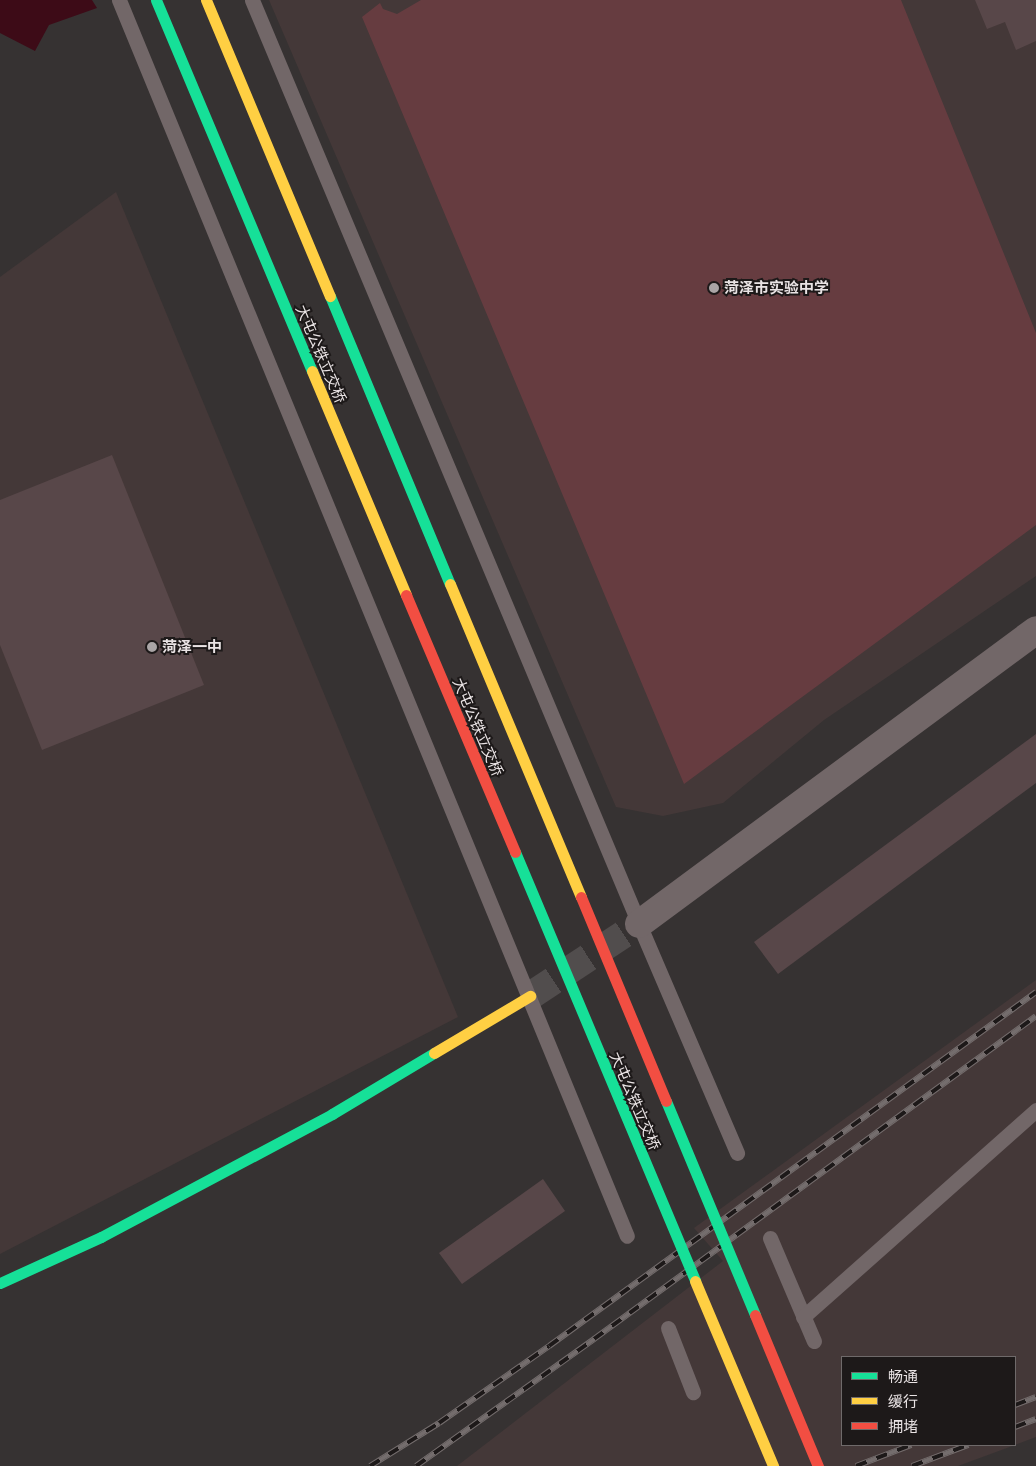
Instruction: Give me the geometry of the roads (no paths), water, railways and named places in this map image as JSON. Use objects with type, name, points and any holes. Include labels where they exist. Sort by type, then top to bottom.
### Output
[{"type":"main road","name":"大屯公铁立交桥","points":[[156,0],[772,1466]]},
{"type":"main road","name":"大屯公铁立交桥","points":[[206,0],[818,1466]]},
{"type":"main road","points":[[0,1284],[101,1237],[323,1118],[530,996]]},
{"type":"street","points":[[638,924],[1036,630]]},
{"type":"lane","points":[[119,0],[530,996],[627,1236]]},
{"type":"lane","points":[[252,0],[638,924],[737,1153]]},
{"type":"lane","points":[[803,1317],[1036,1110]]},
{"type":"lane","points":[[770,1238],[814,1340]]},
{"type":"lane","points":[[668,1328],[692,1392]]},
{"type":"tunnel","points":[[530,996],[639,924]]},
{"type":"railway","points":[[370,1466],[439,1423],[549,1346],[1036,992]]},
{"type":"railway","points":[[416,1466],[594,1339],[1036,1016]]},
{"type":"railway","points":[[1016,1405],[1036,1397]]},
{"type":"railway","points":[[1016,1427],[1036,1419]]},
{"type":"railway","points":[[856,1466],[908,1446]]},
{"type":"railway","points":[[912,1466],[965,1446]]},
{"type":"place","name":"菏泽市实验中学","points":[[714,288]]},
{"type":"place","name":"菏泽一中","points":[[152,647]]}]
